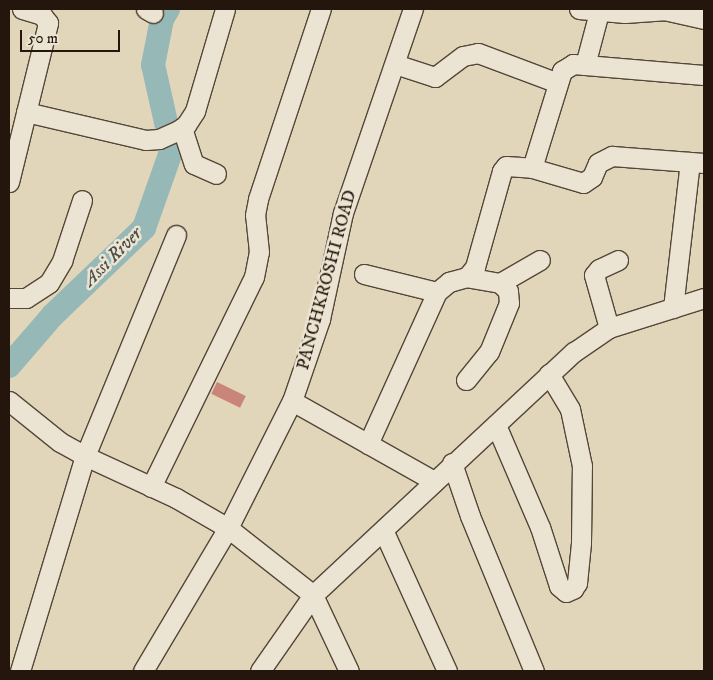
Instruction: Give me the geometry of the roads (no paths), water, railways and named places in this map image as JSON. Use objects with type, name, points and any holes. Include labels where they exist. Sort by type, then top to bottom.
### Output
[{"type":"street","points":[[10,171],[48,23],[42,15],[22,9]]},
{"type":"street","points":[[26,112],[146,140],[159,139],[181,129],[195,111],[225,9]]},
{"type":"street","points":[[151,487],[254,276],[259,252],[255,215],[258,198],[322,9]]},
{"type":"street","name":"PANCHKROSHI ROAD","points":[[144,671],[228,528],[292,401],[320,318],[343,213],[395,64],[412,9]]},
{"type":"street","points":[[579,9],[599,12],[664,10],[701,18]]},
{"type":"street","points":[[585,65],[599,12]]},
{"type":"street","points":[[395,64],[435,77],[463,56],[478,53],[558,83]]},
{"type":"street","points":[[532,168],[558,83],[567,66],[585,65],[704,75]]},
{"type":"street","points":[[181,129],[194,164],[216,174]]},
{"type":"street","points":[[467,277],[476,267],[502,171],[513,164],[583,182],[592,178],[598,163],[612,156],[697,163],[672,308]]},
{"type":"street","points":[[9,298],[26,298],[49,283],[62,261],[82,200]]},
{"type":"street","points":[[20,671],[85,456],[176,235]]},
{"type":"street","points":[[500,283],[540,260]]},
{"type":"street","points":[[609,328],[594,275],[598,269],[618,260]]},
{"type":"street","points":[[364,274],[437,292]]},
{"type":"street","points":[[368,444],[437,292],[449,282],[467,277],[500,283],[508,291],[508,311],[488,352],[466,380]]},
{"type":"street","points":[[261,671],[313,595],[384,532],[452,463],[496,425],[549,374],[609,328],[704,298]]},
{"type":"street","points":[[496,425],[540,527],[559,586],[566,592],[573,589],[577,583],[581,543],[582,466],[578,436],[570,409],[549,374]]},
{"type":"street","points":[[9,400],[60,442],[228,528],[313,595],[349,671]]},
{"type":"street","points":[[292,401],[434,481]]},
{"type":"street","points":[[452,463],[470,516],[534,671]]},
{"type":"street","points":[[384,532],[447,671]]},
{"type":"waterway","name":"Assi River","points":[[9,366],[53,315],[144,228],[172,149],[153,65],[162,19],[168,9]]}]
